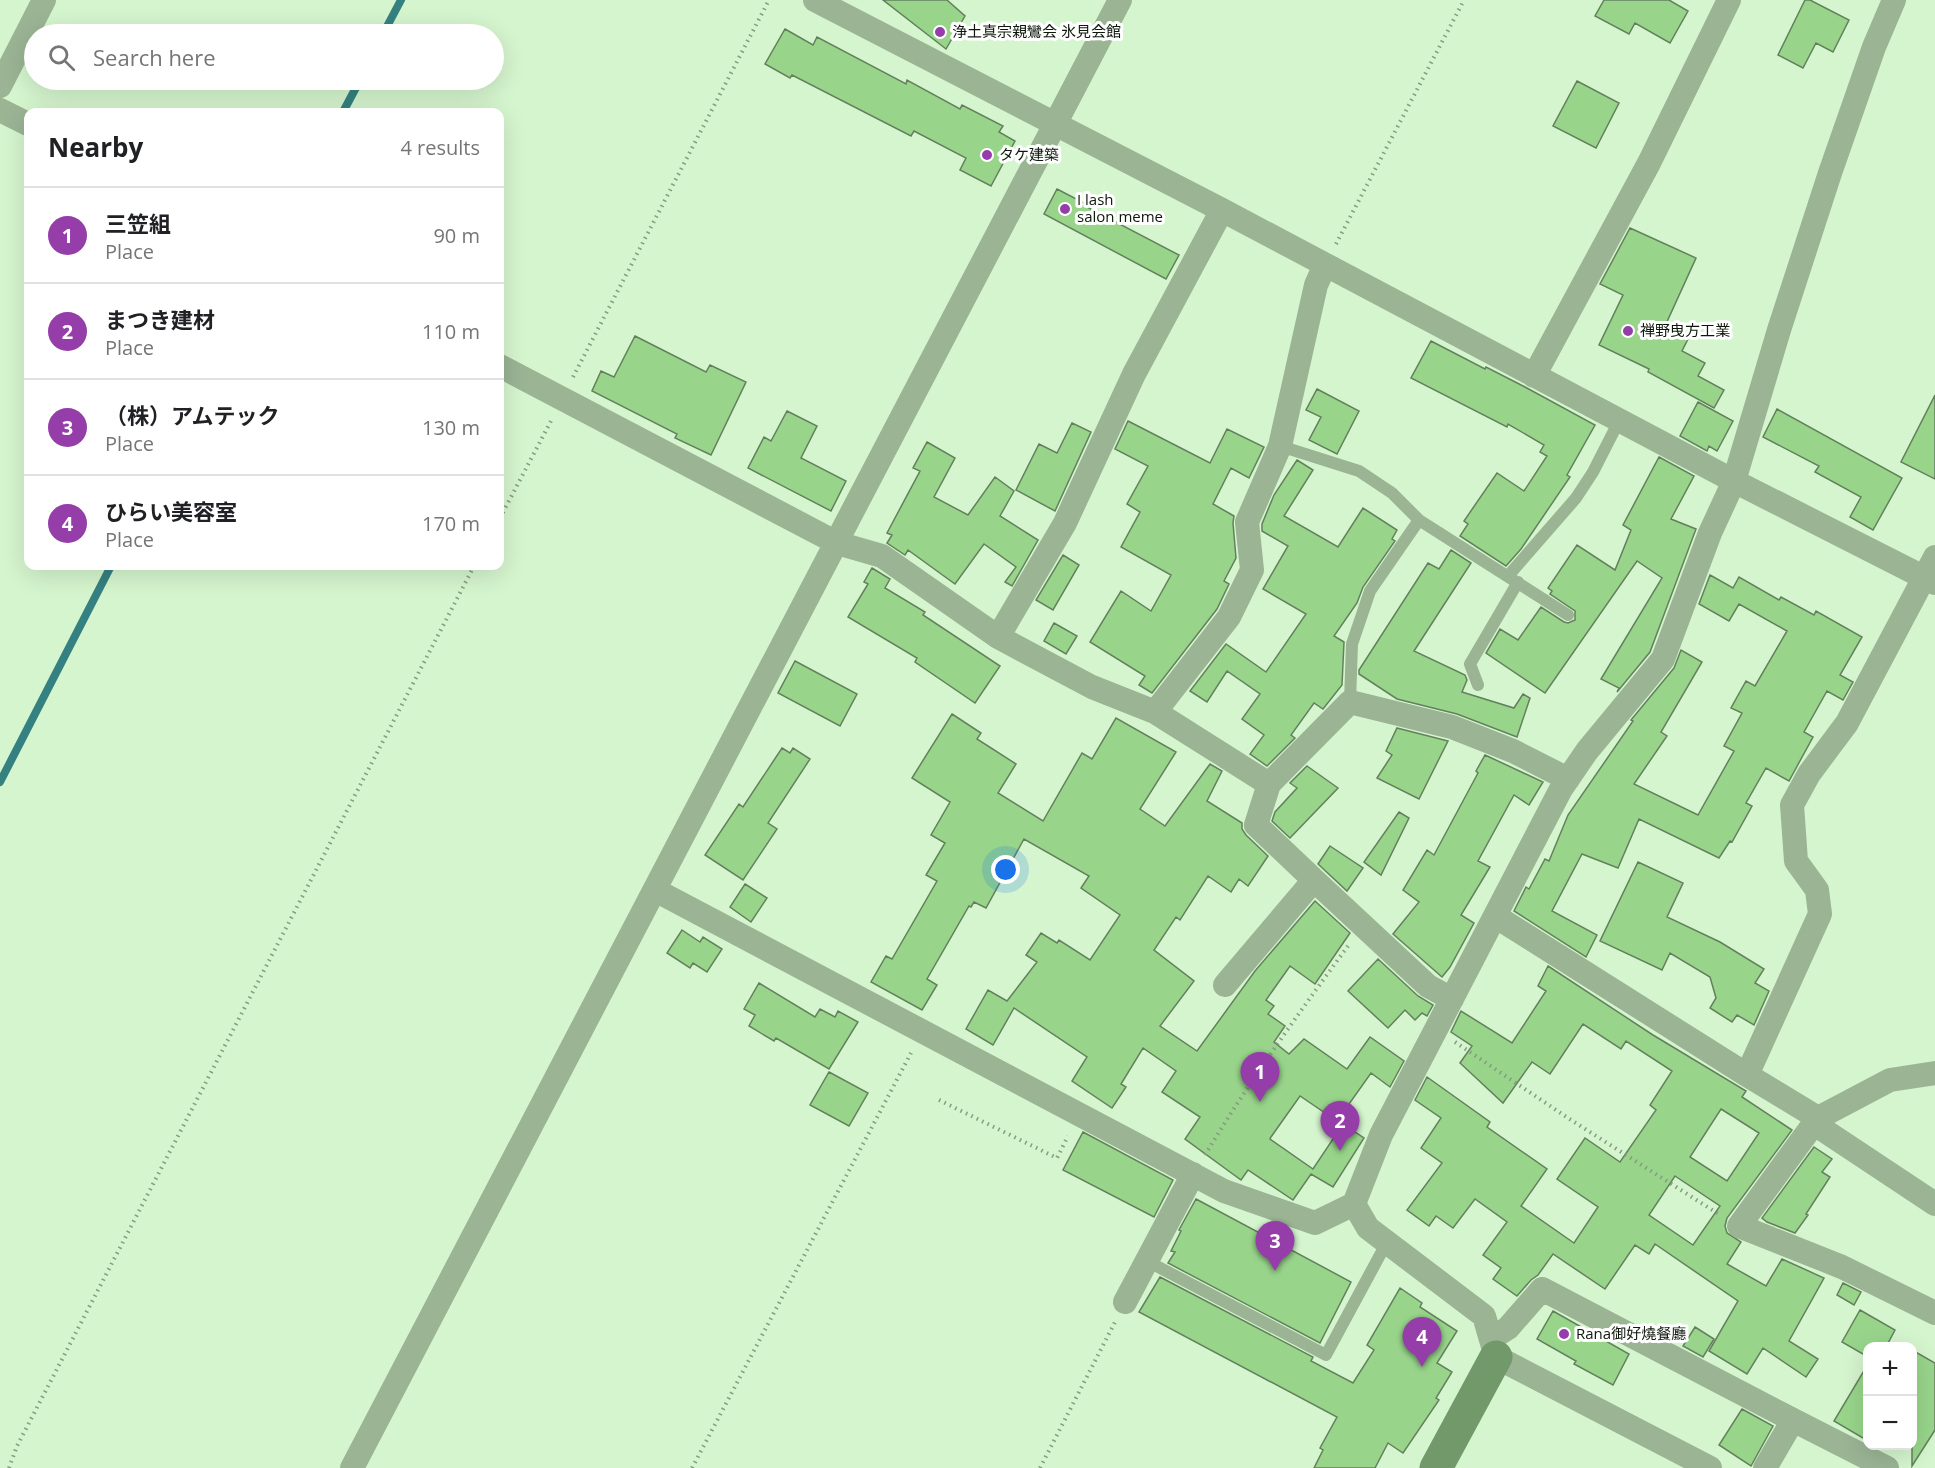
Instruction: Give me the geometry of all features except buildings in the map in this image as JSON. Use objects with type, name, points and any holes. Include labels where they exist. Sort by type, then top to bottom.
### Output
[{"type":"street","points":[[32,24],[44,0]]},
{"type":"street","points":[[814,0],[1222,210],[1734,482],[1932,573],[1847,723],[1809,774],[1792,805],[1796,861],[1817,890],[1820,914],[1748,1075]]},
{"type":"street","points":[[352,1468],[1120,0]]},
{"type":"street","points":[[1534,376],[1649,163],[1729,0]]},
{"type":"street","points":[[656,890],[1224,1191],[1315,1223],[1354,1204],[1381,1135],[1568,779],[1587,752],[1663,659],[1710,532],[1734,482],[1779,330],[1826,184],[1874,47],[1894,0]]},
{"type":"street","points":[[0,86],[24,39]]},
{"type":"street","points":[[0,110],[24,122]]},
{"type":"street","points":[[998,638],[1065,522],[1134,374],[1222,210]]},
{"type":"street","points":[[1155,712],[1229,617],[1252,570],[1247,522],[1280,446],[1316,285],[1325,265]]},
{"type":"street","points":[[504,368],[837,543],[882,556],[998,638],[1092,687],[1155,712],[1269,784]]},
{"type":"street","points":[[1452,999],[1428,986],[1256,825],[1269,784],[1350,702],[1452,727],[1513,751],[1568,779]]},
{"type":"street","points":[[1225,985],[1314,880]]},
{"type":"street","points":[[1495,916],[1748,1075],[1935,1204]]},
{"type":"street","points":[[1935,1073],[1890,1080],[1815,1121],[1739,1226],[1842,1267],[1935,1313]]},
{"type":"street","points":[[1125,1302],[1193,1174]]},
{"type":"street","points":[[1354,1204],[1368,1228],[1484,1316],[1493,1348],[1710,1468]]},
{"type":"street","points":[[1436,1468],[1493,1348],[1542,1289],[1887,1468]]},
{"type":"street","points":[[1765,1468],[1793,1420]]},
{"type":"lane","points":[[1478,685],[1470,664],[1513,579],[1576,498],[1593,472],[1620,421]]},
{"type":"lane","points":[[1280,446],[1359,471],[1392,493],[1419,520],[1568,615]]},
{"type":"lane","points":[[1350,702],[1352,644],[1370,591],[1419,520]]},
{"type":"lane","points":[[1147,1261],[1326,1355],[1387,1242]]},
{"type":"path","points":[[504,510],[770,0]]},
{"type":"path","points":[[1325,265],[1464,0]]},
{"type":"path","points":[[9,1468],[17,1446],[472,570]]},
{"type":"path","points":[[1193,1174],[1238,1099],[1362,926]]},
{"type":"path","points":[[1436,1030],[1568,1118],[1739,1226]]},
{"type":"path","points":[[692,1468],[923,1032]]},
{"type":"path","points":[[939,1100],[1057,1158],[1080,1114]]},
{"type":"path","points":[[1040,1468],[1125,1302]]},
{"type":"waterway","points":[[388,24],[401,0]]},
{"type":"waterway","points":[[345,108],[355,90]]},
{"type":"waterway","points":[[0,782],[109,570]]},
{"type":"place","name":"浄土真宗親鸞会 氷見会館","points":[[940,32]]},
{"type":"place","name":"タケ建築","points":[[987,155]]},
{"type":"place","name":"I lash salon meme","points":[[1065,209]]},
{"type":"place","name":"禅野曳方工業","points":[[1628,331]]},
{"type":"place","name":"三笠組","points":[[1260,1102]]},
{"type":"place","name":"まつき建材","points":[[1340,1151]]},
{"type":"place","name":"（株）アムテック","points":[[1275,1271]]},
{"type":"place","name":"Rana御好燒餐廳","points":[[1564,1334]]},
{"type":"place","name":"ひらい美容室","points":[[1422,1367]]}]
